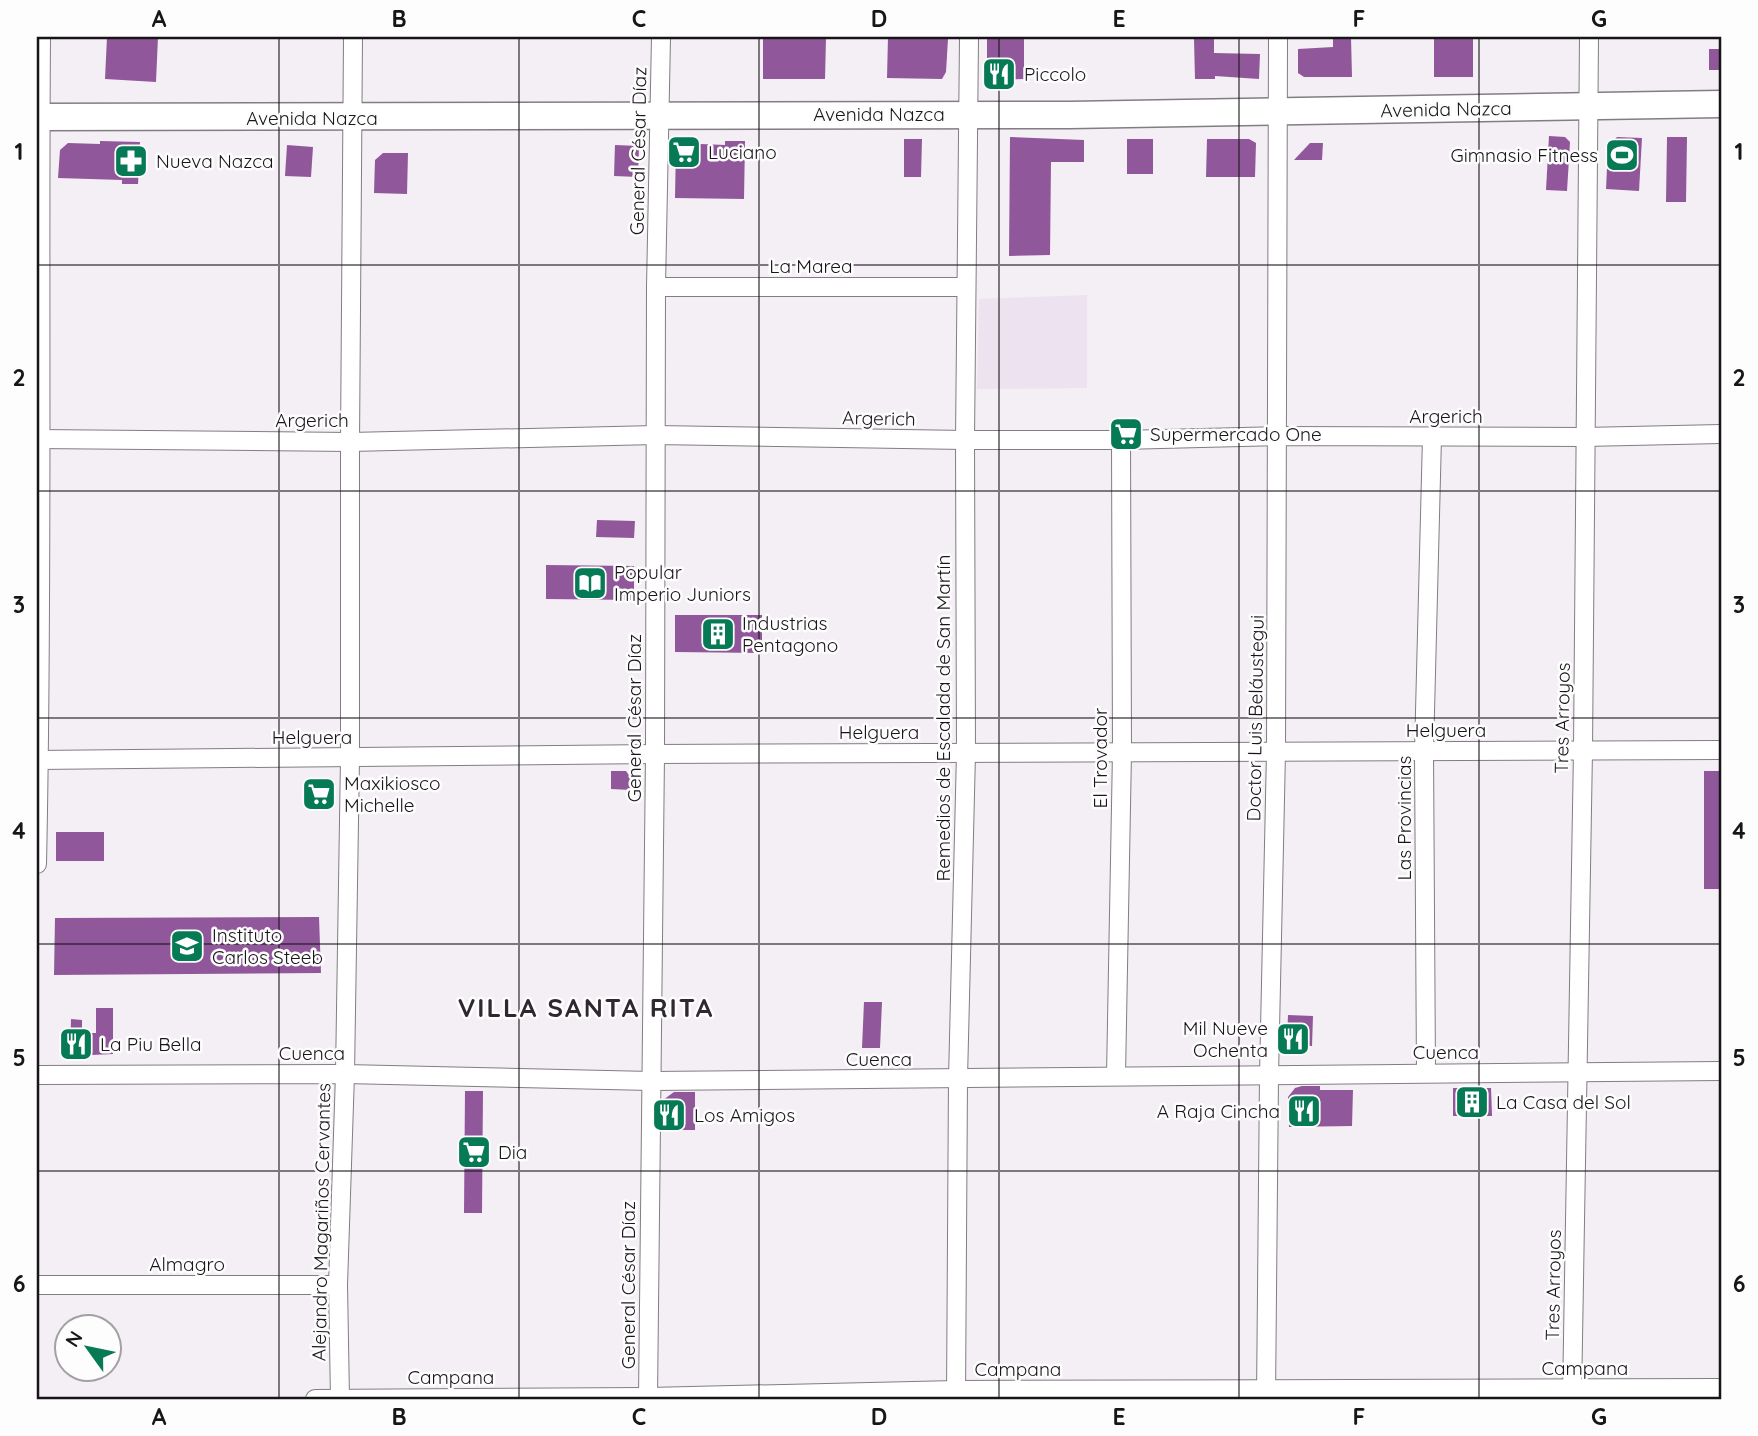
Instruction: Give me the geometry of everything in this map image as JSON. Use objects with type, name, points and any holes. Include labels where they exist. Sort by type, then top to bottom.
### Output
[{"type":"main road","name":"Avenida Nazca","points":[[38,117],[968,114],[1721,104]]},
{"type":"street","points":[[37,864],[38,117],[41,37]]},
{"type":"street","name":"Alejandro Magariños Cervantes","points":[[340,1399],[338,1285],[345,1074],[350,758],[349,442],[353,37]]},
{"type":"street","name":"General César Díaz","points":[[648,1398],[655,754],[656,287],[661,37]]},
{"type":"street","name":"Remedios de Escalada de San Martín","points":[[956,1395],[958,1079],[966,753],[965,287],[969,37]]},
{"type":"street","name":"Doctor Luis Beláustegui","points":[[1266,1395],[1276,752],[1278,37]]},
{"type":"street","name":"Tres Arroyos","points":[[1572,1394],[1583,750],[1589,37]]},
{"type":"street","name":"La Marea","points":[[656,287],[965,287]]},
{"type":"street","name":"Argerich","points":[[39,439],[349,442],[656,435],[1121,440],[1278,436],[1584,438],[1721,434]]},
{"type":"street","name":"Las Provincias","points":[[1426,1073],[1424,751],[1432,437]]},
{"type":"street","name":"El Trovador","points":[[1116,1076],[1122,752],[1121,440]]},
{"type":"street","name":"Helguera","points":[[38,760],[655,754],[1721,750]]},
{"type":"street","name":"Cuenca","points":[[37,1075],[345,1074],[651,1081],[1721,1071]]},
{"type":"street","name":"Almagro","points":[[37,1285],[338,1285]]},
{"type":"street","name":"Campana","points":[[315,1399],[1572,1394],[1721,1388]]},
{"type":"shaded area","points":[[1087,295],[1087,388],[977,389],[979,299]]},
{"type":"building","points":[[107,37],[158,37],[156,82],[105,79]]},
{"type":"building","points":[[763,37],[826,38],[825,79],[763,79]]},
{"type":"building","points":[[888,37],[948,39],[946,72],[942,79],[887,78]]},
{"type":"building","points":[[987,37],[1024,37],[1024,79],[994,80],[987,67]]},
{"type":"building","points":[[1333,37],[1351,37],[1352,77],[1304,77],[1298,73],[1298,49],[1333,47]]},
{"type":"building","points":[[1434,37],[1473,37],[1473,77],[1434,77]]},
{"type":"building","points":[[1194,39],[1214,39],[1214,53],[1260,54],[1259,79],[1215,76],[1215,79],[1195,79]]},
{"type":"building","points":[[1709,49],[1721,49],[1721,70],[1709,70]]},
{"type":"building","points":[[1549,136],[1565,137],[1570,142],[1567,191],[1546,190]]},
{"type":"building","points":[[1010,137],[1084,140],[1084,162],[1051,162],[1050,255],[1009,256]]},
{"type":"building","points":[[1617,137],[1642,138],[1639,191],[1606,189],[1608,147]]},
{"type":"building","points":[[1667,137],[1687,137],[1686,202],[1666,202]]},
{"type":"building","points":[[904,139],[922,139],[921,177],[904,177]]},
{"type":"building","points":[[1127,139],[1153,139],[1153,174],[1127,174]]},
{"type":"building","points":[[1207,139],[1249,139],[1256,143],[1255,177],[1206,177]]},
{"type":"building","points":[[100,141],[140,142],[138,184],[122,184],[122,180],[58,178],[60,150],[68,143],[100,144]]},
{"type":"building","points":[[725,141],[745,141],[744,199],[675,198],[676,143],[725,145]]},
{"type":"building","points":[[1310,143],[1323,143],[1322,160],[1294,160]]},
{"type":"building","points":[[287,145],[313,147],[311,177],[285,176]]},
{"type":"building","points":[[615,145],[639,146],[638,177],[614,176]]},
{"type":"building","points":[[383,153],[408,153],[407,194],[374,193],[375,160]]},
{"type":"building","points":[[597,520],[635,521],[634,538],[596,537]]},
{"type":"building","name":"Popular Imperio Juniors","points":[[546,565],[634,566],[634,600],[546,599]]},
{"type":"building","name":"Industrias Pentagono","points":[[675,615],[762,615],[762,653],[675,652]]},
{"type":"building","points":[[611,771],[626,771],[631,778],[631,790],[611,789]]},
{"type":"building","points":[[1704,771],[1721,771],[1721,889],[1704,889]]},
{"type":"building","points":[[56,832],[104,832],[104,861],[56,861]]},
{"type":"building","name":"Instituto Carlos Steeb","points":[[319,917],[321,973],[54,975],[55,918]]},
{"type":"building","points":[[864,1002],[882,1002],[880,1048],[862,1048]]},
{"type":"building","points":[[96,1008],[113,1008],[113,1054],[70,1056],[71,1019],[82,1020],[82,1033],[96,1033]]},
{"type":"building","points":[[1288,1015],[1313,1016],[1312,1046],[1293,1045],[1287,1040]]},
{"type":"building","points":[[1320,1086],[1320,1090],[1353,1090],[1352,1126],[1289,1127],[1288,1097],[1295,1088]]},
{"type":"building","name":"La Casa del Sol","points":[[1453,1088],[1491,1088],[1492,1116],[1453,1116]]},
{"type":"building","name":"Dia","points":[[465,1091],[483,1091],[482,1213],[464,1213]]},
{"type":"building","points":[[674,1092],[695,1092],[695,1130],[663,1130],[663,1100]]},
{"type":"place","name":"Piccolo","points":[[999,74]]},
{"type":"place","name":"Luciano","points":[[684,152]]},
{"type":"place","name":"Gimnasio Fitness","points":[[1622,155]]},
{"type":"place","name":"Nueva Nazca","points":[[131,161]]},
{"type":"place","name":"Supermercado One","points":[[1126,434]]},
{"type":"place","name":"Popular Imperio Juniors","points":[[590,583]]},
{"type":"place","name":"Industrias Pentagono","points":[[718,634]]},
{"type":"place","name":"Maxikiosco Michelle","points":[[319,794]]},
{"type":"place","name":"Instituto Carlos Steeb","points":[[187,946]]},
{"type":"place","name":"Mil Nueve Ochenta","points":[[1293,1039]]},
{"type":"place","name":"La Piu Bella","points":[[76,1044]]},
{"type":"place","name":"La Casa del Sol","points":[[1472,1102]]},
{"type":"place","name":"A Raja Cincha","points":[[1304,1111]]},
{"type":"place","name":"Los Amigos","points":[[669,1115]]},
{"type":"place","name":"Dia","points":[[474,1152]]},
{"type":"district","name":"VILLA SANTA RITA","points":[[586,1008]]}]
